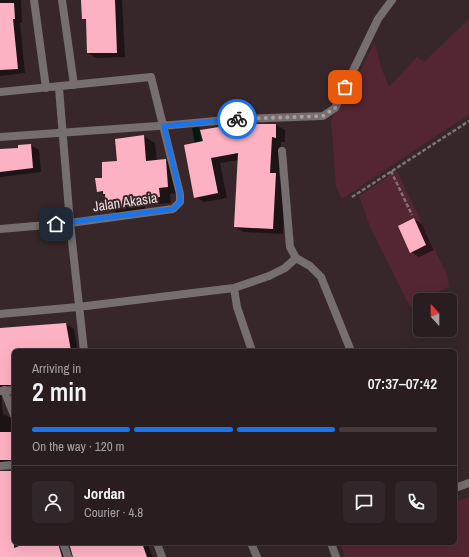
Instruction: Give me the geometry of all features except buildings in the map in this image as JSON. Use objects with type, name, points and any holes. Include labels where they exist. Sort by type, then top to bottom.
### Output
[{"type":"street","points":[[34,0],[46,88]]},
{"type":"street","points":[[62,0],[74,85]]},
{"type":"street","points":[[0,137],[164,126],[238,119],[323,116],[335,108],[378,19],[392,0]]},
{"type":"street","points":[[0,92],[59,88],[151,77],[164,126]]},
{"type":"street","points":[[59,88],[70,223],[84,349]]},
{"type":"street","name":"Jalan Akasia","points":[[0,229],[70,223],[173,209],[180,202],[180,194],[164,126]]},
{"type":"street","points":[[282,151],[290,247],[296,258],[310,266],[321,277],[350,349]]},
{"type":"street","points":[[0,314],[78,307],[234,288],[269,276],[285,268],[296,258]]},
{"type":"street","points":[[234,288],[237,307],[251,349]]},
{"type":"street","points":[[2,390],[12,411]]},
{"type":"street","points":[[0,466],[12,465]]},
{"type":"street","points":[[457,487],[469,483]]},
{"type":"street","points":[[64,545],[68,557]]},
{"type":"street","points":[[158,545],[162,557]]},
{"type":"street","points":[[253,545],[257,557]]},
{"type":"street","points":[[332,545],[336,557]]},
{"type":"path","points":[[352,197],[469,121]]},
{"type":"path","points":[[391,171],[412,215]]},
{"type":"shaded area","points":[[469,19],[469,115],[342,199],[336,186],[331,120],[348,94],[375,42],[381,67],[389,87],[417,57],[424,62]]},
{"type":"shaded area","points":[[199,127],[204,155],[197,156],[192,128]]},
{"type":"shaded area","points":[[397,171],[447,275],[449,287],[436,293],[413,293],[413,306],[410,307],[371,229],[359,196]]},
{"type":"shaded area","points":[[469,497],[469,557],[345,557],[341,546],[344,545],[457,545],[457,501]]},
{"type":"way so far","points":[[237,119],[280,118],[305,115],[323,116],[335,108],[345,87]]},
{"type":"route","points":[[56,224],[173,209],[180,202],[180,194],[164,126],[237,119]]}]
